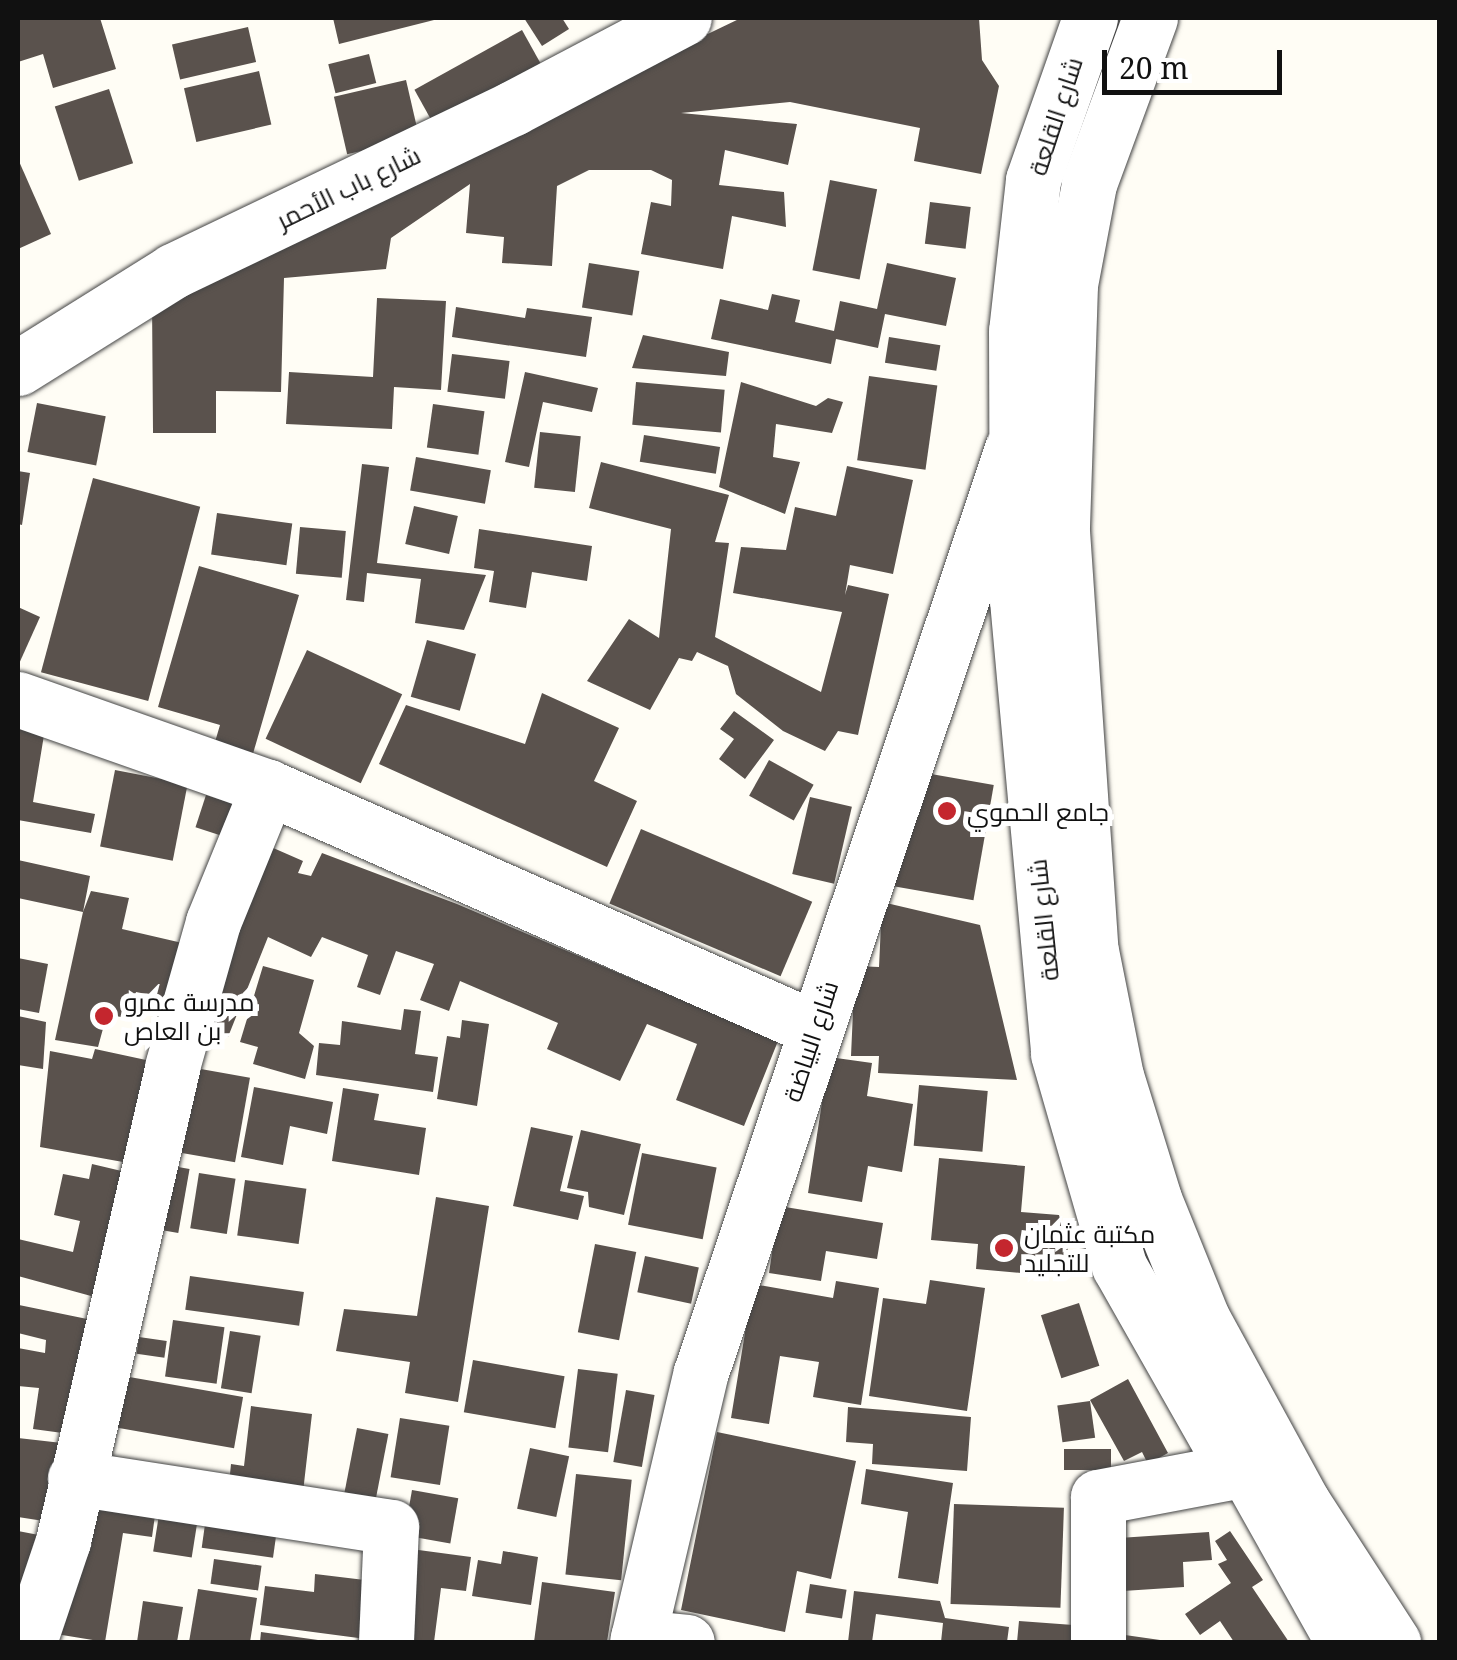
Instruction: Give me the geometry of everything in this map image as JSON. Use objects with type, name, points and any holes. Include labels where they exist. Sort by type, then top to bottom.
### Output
[{"type":"street","name":"شارع باب الأحمر","points":[[18,368],[173,271],[513,108],[684,18]]},
{"type":"street","name":"شارع القلعة","points":[[1090,18],[1033,180],[1016,331],[1012,449],[1032,823],[1058,1054],[1119,1266],[1222,1446],[1246,1469],[1343,1642]]},
{"type":"street","points":[[1150,18],[1089,184],[1066,343],[1062,531],[1091,950],[1121,1094],[1154,1199],[1202,1318],[1303,1504],[1394,1642]]},
{"type":"street","name":"شارع البياضة","points":[[654,1640],[701,1372],[1012,449]]},
{"type":"street","points":[[18,699],[268,787],[814,1028]]},
{"type":"street","points":[[29,1642],[76,1478],[172,1067],[213,922],[268,787]]},
{"type":"street","points":[[1098,1642],[1098,1497],[1246,1469]]},
{"type":"street","points":[[76,1478],[391,1527],[386,1642]]},
{"type":"building","points":[[18,18],[100,18],[116,69],[53,88],[43,54],[18,62]]},
{"type":"building","points":[[333,18],[438,18],[438,19],[339,44]]},
{"type":"building","points":[[524,18],[562,18],[569,29],[542,46]]},
{"type":"building","points":[[741,18],[979,18],[982,60],[999,86],[981,174],[914,161],[920,128],[790,102],[681,113],[797,124],[788,165],[725,150],[719,185],[784,192],[786,227],[732,216],[723,269],[641,254],[651,202],[671,206],[672,180],[651,170],[589,170],[557,186],[552,266],[502,263],[504,237],[466,233],[470,184],[391,238],[386,269],[284,278],[281,392],[216,391],[216,433],[153,433],[152,301]]},
{"type":"building","points":[[248,27],[256,62],[180,80],[172,45]]},
{"type":"building","points":[[522,30],[543,68],[435,127],[414,90]]},
{"type":"building","points":[[369,54],[376,83],[336,93],[328,64]]},
{"type":"building","points":[[259,71],[271,125],[196,142],[184,88]]},
{"type":"building","points":[[406,80],[419,137],[347,154],[334,97]]},
{"type":"building","points":[[109,89],[133,163],[79,181],[55,107]]},
{"type":"building","points":[[18,159],[51,234],[18,249]]},
{"type":"building","points":[[830,180],[877,189],[860,279],[812,270]]},
{"type":"building","points":[[930,202],[971,207],[966,249],[925,244]]},
{"type":"building","points":[[589,263],[639,271],[632,315],[582,307]]},
{"type":"building","points":[[887,263],[956,278],[946,326],[885,314],[878,348],[836,339],[831,364],[711,339],[720,299],[768,310],[772,294],[800,300],[795,322],[834,331],[840,301],[877,309]]},
{"type":"building","points":[[377,298],[446,301],[441,390],[394,387],[392,429],[286,424],[289,372],[373,377]]},
{"type":"building","points":[[456,307],[525,318],[527,308],[592,317],[586,357],[452,337]]},
{"type":"building","points":[[643,335],[729,352],[726,376],[632,368]]},
{"type":"building","points":[[889,337],[940,345],[936,371],[885,363]]},
{"type":"building","points":[[452,354],[510,361],[505,399],[447,392]]},
{"type":"building","points":[[525,372],[598,388],[592,412],[543,402],[529,467],[505,462]]},
{"type":"building","points":[[869,376],[937,386],[925,470],[857,460]]},
{"type":"building","points":[[636,382],[725,390],[721,433],[632,425]]},
{"type":"building","points":[[741,382],[816,406],[828,398],[843,402],[832,433],[776,424],[773,457],[800,462],[785,514],[719,487]]},
{"type":"building","points":[[37,403],[106,416],[96,465],[27,452]]},
{"type":"building","points":[[433,404],[484,411],[478,455],[427,448]]},
{"type":"building","points":[[540,432],[581,436],[575,492],[534,488]]},
{"type":"building","points":[[644,435],[720,447],[716,474],[640,462]]},
{"type":"building","points":[[416,457],[491,470],[485,504],[410,490]]},
{"type":"building","points":[[601,462],[729,495],[715,542],[729,543],[715,637],[821,692],[842,612],[733,593],[741,547],[786,550],[795,507],[836,516],[847,466],[913,480],[893,574],[850,565],[845,595],[848,585],[889,594],[858,735],[838,731],[825,751],[783,731],[736,694],[728,666],[697,652],[692,661],[679,658],[650,710],[587,681],[629,619],[659,638],[671,529],[589,508]]},
{"type":"building","points":[[362,464],[389,467],[377,563],[486,575],[464,630],[415,623],[421,579],[367,573],[364,602],[346,600]]},
{"type":"building","points":[[18,471],[30,473],[22,525],[18,524]]},
{"type":"building","points":[[93,478],[200,507],[148,701],[41,672]]},
{"type":"building","points":[[414,506],[458,516],[449,554],[405,544]]},
{"type":"building","points":[[217,513],[292,524],[286,565],[211,555]]},
{"type":"building","points":[[300,527],[346,531],[342,578],[296,574]]},
{"type":"building","points":[[479,529],[592,546],[587,581],[532,572],[526,608],[489,602],[494,571],[474,568]]},
{"type":"building","points":[[199,566],[299,595],[250,764],[212,752],[220,725],[158,707]]},
{"type":"building","points":[[18,607],[40,617],[18,666]]},
{"type":"building","points":[[427,640],[476,654],[460,711],[411,697]]},
{"type":"building","points":[[307,650],[402,694],[361,783],[266,739]]},
{"type":"building","points":[[542,693],[619,728],[594,781],[637,801],[607,867],[379,764],[406,705],[525,744]]},
{"type":"building","points":[[734,711],[774,740],[745,779],[719,759],[734,739],[720,729]]},
{"type":"building","points":[[18,720],[45,729],[33,802],[95,814],[91,833],[18,820]]},
{"type":"building","points":[[769,760],[814,785],[794,821],[749,796]]},
{"type":"building","points":[[115,770],[188,784],[173,861],[100,847]]},
{"type":"building","points":[[914,771],[994,785],[973,900],[894,886]]},
{"type":"building","points":[[206,795],[246,808],[235,840],[195,827]]},
{"type":"building","points":[[810,797],[852,807],[834,884],[792,874]]},
{"type":"building","points":[[641,829],[812,902],[781,976],[609,904]]},
{"type":"building","points":[[271,847],[303,861],[298,873],[311,876],[322,853],[457,904],[778,1041],[744,1126],[676,1100],[697,1044],[647,1024],[620,1081],[547,1049],[558,1023],[460,981],[449,1011],[420,1000],[434,964],[396,951],[380,995],[357,987],[368,955],[322,937],[311,957],[268,937],[228,1037],[195,1023]]},
{"type":"building","points":[[18,860],[90,876],[83,912],[18,898]]},
{"type":"building","points":[[91,891],[129,898],[122,929],[191,945],[176,1000],[136,992],[130,1019],[107,1014],[98,1047],[55,1040]]},
{"type":"building","points":[[882,902],[980,925],[1017,1080],[878,1073],[879,1056],[851,1056],[855,966],[879,967]]},
{"type":"building","points":[[18,958],[48,964],[39,1013],[18,1009]]},
{"type":"building","points":[[263,966],[314,980],[299,1033],[314,1046],[305,1079],[253,1064],[258,1047],[240,1042]]},
{"type":"building","points":[[404,1009],[421,1011],[415,1054],[438,1057],[433,1092],[316,1075],[319,1043],[340,1045],[342,1021],[401,1030]]},
{"type":"building","points":[[18,1016],[46,1022],[43,1069],[18,1065]]},
{"type":"building","points":[[462,1020],[489,1024],[477,1106],[437,1099],[447,1036],[460,1038]]},
{"type":"building","points":[[95,1049],[160,1063],[134,1164],[40,1147],[50,1051],[92,1059]]},
{"type":"building","points":[[829,1057],[872,1063],[867,1096],[913,1104],[902,1172],[868,1166],[862,1202],[808,1193]]},
{"type":"building","points":[[184,1066],[250,1078],[235,1162],[169,1151]]},
{"type":"building","points":[[919,1085],[988,1091],[982,1152],[914,1146]]},
{"type":"building","points":[[254,1087],[333,1102],[327,1134],[290,1126],[283,1165],[241,1157]]},
{"type":"building","points":[[343,1088],[379,1094],[374,1120],[426,1128],[419,1175],[332,1161]]},
{"type":"building","points":[[531,1127],[573,1136],[560,1191],[584,1196],[578,1220],[513,1206]]},
{"type":"building","points":[[581,1130],[641,1144],[624,1215],[589,1207],[588,1192],[567,1188]]},
{"type":"building","points":[[642,1153],[717,1168],[703,1239],[628,1225]]},
{"type":"building","points":[[939,1158],[1025,1166],[1021,1212],[1059,1215],[1069,1255],[1054,1276],[976,1269],[978,1244],[931,1240]]},
{"type":"building","points":[[92,1164],[130,1173],[102,1299],[18,1276],[18,1239],[73,1252],[80,1221],[54,1215],[63,1174],[89,1179]]},
{"type":"building","points":[[161,1164],[190,1169],[178,1233],[150,1228]]},
{"type":"building","points":[[199,1173],[236,1179],[227,1234],[190,1228]]},
{"type":"building","points":[[245,1180],[306,1189],[299,1244],[237,1235]]},
{"type":"building","points":[[436,1197],[489,1206],[458,1402],[405,1393],[410,1362],[336,1351],[344,1309],[417,1316]]},
{"type":"building","points":[[779,1206],[883,1223],[877,1259],[826,1251],[821,1281],[769,1273]]},
{"type":"building","points":[[595,1244],[636,1252],[619,1340],[578,1332]]},
{"type":"building","points":[[645,1256],[699,1267],[691,1304],[637,1292]]},
{"type":"building","points":[[190,1276],[304,1292],[299,1326],[185,1310]]},
{"type":"building","points":[[930,1280],[985,1288],[967,1411],[869,1396],[883,1298],[926,1304]]},
{"type":"building","points":[[836,1281],[879,1288],[861,1405],[813,1397],[819,1362],[780,1356],[769,1424],[731,1418],[753,1284],[833,1298]]},
{"type":"building","points":[[1079,1303],[1099,1366],[1061,1378],[1041,1315]]},
{"type":"building","points":[[19,1305],[92,1320],[70,1434],[33,1429],[39,1388],[18,1386],[18,1348],[45,1353],[46,1340],[18,1333]]},
{"type":"building","points":[[173,1320],[224,1327],[217,1384],[165,1376]]},
{"type":"building","points":[[230,1331],[261,1336],[252,1393],[221,1388]]},
{"type":"building","points":[[139,1337],[167,1341],[164,1358],[137,1354]]},
{"type":"building","points":[[473,1360],[565,1376],[555,1428],[464,1412]]},
{"type":"building","points":[[578,1369],[618,1374],[608,1452],[568,1447]]},
{"type":"building","points":[[118,1375],[243,1397],[234,1448],[109,1426]]},
{"type":"building","points":[[1128,1379],[1168,1453],[1148,1464],[1142,1452],[1124,1461],[1090,1400]]},
{"type":"building","points":[[626,1390],[655,1395],[642,1467],[613,1462]]},
{"type":"building","points":[[1090,1401],[1095,1438],[1062,1442],[1057,1406]]},
{"type":"building","points":[[251,1406],[312,1414],[303,1492],[229,1484],[231,1464],[244,1466]]},
{"type":"building","points":[[848,1407],[971,1417],[967,1471],[872,1464],[873,1444],[846,1442]]},
{"type":"building","points":[[400,1418],[449,1426],[440,1485],[391,1477]]},
{"type":"building","points":[[357,1428],[388,1434],[375,1505],[343,1499]]},
{"type":"building","points":[[717,1432],[856,1461],[831,1579],[797,1571],[785,1632],[681,1610]]},
{"type":"building","points":[[18,1438],[62,1443],[50,1522],[18,1517]]},
{"type":"building","points":[[530,1448],[569,1456],[556,1517],[517,1509]]},
{"type":"building","points":[[1064,1449],[1111,1449],[1111,1470],[1064,1470]]},
{"type":"building","points":[[866,1469],[953,1483],[938,1584],[898,1578],[908,1512],[861,1504]]},
{"type":"building","points":[[576,1474],[632,1480],[621,1580],[565,1574]]},
{"type":"building","points":[[81,1486],[157,1501],[152,1537],[123,1533],[105,1642],[56,1634]]},
{"type":"building","points":[[412,1490],[458,1498],[450,1543],[404,1535]]},
{"type":"building","points":[[161,1502],[200,1508],[192,1557],[153,1551]]},
{"type":"building","points":[[954,1504],[1064,1508],[1060,1608],[951,1604]]},
{"type":"building","points":[[207,1510],[278,1520],[273,1558],[202,1548]]},
{"type":"building","points":[[18,1531],[44,1536],[18,1638]]},
{"type":"building","points":[[1230,1531],[1263,1580],[1252,1587],[1289,1642],[1234,1642],[1220,1621],[1200,1635],[1185,1614],[1231,1583],[1218,1564],[1227,1560],[1215,1541]]},
{"type":"building","points":[[1209,1532],[1212,1560],[1183,1562],[1184,1587],[1123,1591],[1119,1538]]},
{"type":"building","points":[[411,1549],[471,1557],[466,1591],[441,1588],[434,1642],[398,1642]]},
{"type":"building","points":[[503,1551],[538,1557],[531,1605],[472,1596],[478,1560],[501,1564]]},
{"type":"building","points":[[214,1559],[262,1566],[258,1590],[211,1584]]},
{"type":"building","points":[[315,1574],[373,1581],[366,1639],[260,1625],[265,1586],[314,1592]]},
{"type":"building","points":[[542,1582],[615,1592],[607,1642],[534,1642]]},
{"type":"building","points":[[810,1584],[847,1590],[842,1618],[805,1613]]},
{"type":"building","points":[[198,1589],[257,1598],[250,1642],[189,1642]]},
{"type":"building","points":[[854,1591],[940,1601],[945,1618],[1009,1627],[1007,1642],[941,1642],[943,1623],[876,1614],[872,1642],[848,1642]]},
{"type":"building","points":[[143,1601],[183,1607],[177,1642],[137,1642]]},
{"type":"building","points":[[1019,1621],[1087,1626],[1086,1642],[1017,1642]]},
{"type":"building","points":[[261,1632],[318,1640],[318,1642],[260,1642]]},
{"type":"building","points":[[1118,1634],[1160,1640],[1160,1642],[1117,1642]]},
{"type":"place","name":"جامع الحموي","points":[[947,811]]},
{"type":"place","name":"مدرسة عمرو بن العاص","points":[[104,1016]]},
{"type":"place","name":"مكتبة عثمان للتجليد","points":[[1004,1248]]}]
